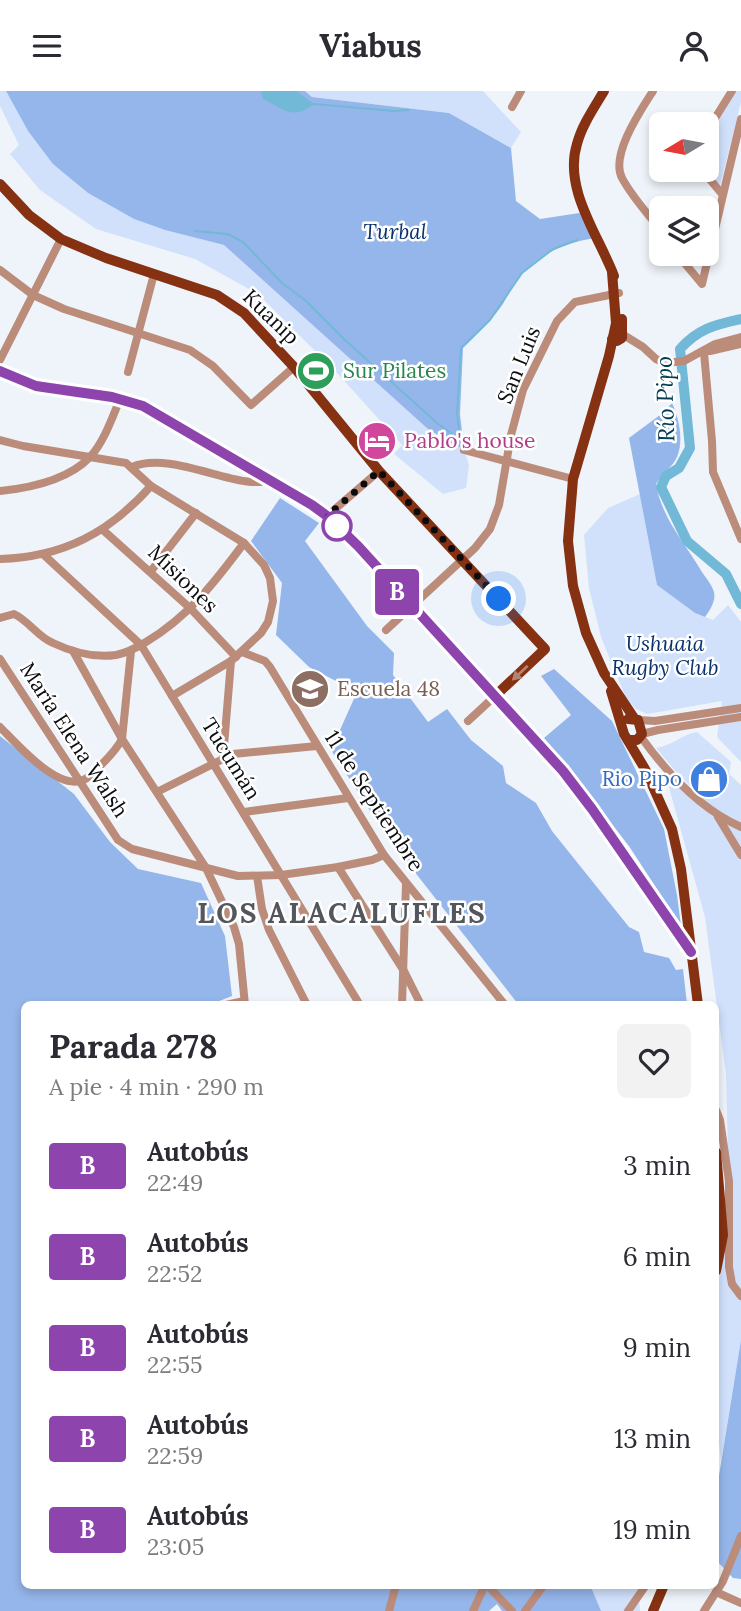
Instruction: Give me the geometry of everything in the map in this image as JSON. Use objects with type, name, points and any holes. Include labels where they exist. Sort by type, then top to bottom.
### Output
[{"type":"highway","points":[[0,371],[36,386],[120,399],[156,412],[327,516],[358,546],[578,789],[691,952]]},
{"type":"main road","points":[[604,91],[581,131],[573,164],[581,199],[612,272],[622,322],[605,369],[573,479],[568,518],[571,576],[586,633],[604,673],[622,731],[638,737]]},
{"type":"main road","name":"Kuanip","points":[[0,184],[29,215],[61,239],[106,258],[204,290],[230,303],[254,321],[379,471],[545,649],[494,697]]},
{"type":"main road","points":[[617,293],[618,337]]},
{"type":"main road","points":[[604,673],[636,719],[645,769],[677,846],[697,1001]]},
{"type":"main road","points":[[622,725],[627,720],[636,719]]},
{"type":"main road","points":[[719,1188],[723,1235],[719,1265]]},
{"type":"main road","points":[[653,1611],[662,1589]]},
{"type":"street","points":[[512,107],[521,91]]},
{"type":"street","points":[[649,213],[620,171],[628,134],[653,91]]},
{"type":"street","points":[[719,112],[732,91]]},
{"type":"street","points":[[719,208],[741,118]]},
{"type":"street","points":[[712,182],[722,194]]},
{"type":"street","points":[[0,361],[4,342],[33,295],[61,239]]},
{"type":"street","points":[[687,266],[702,284],[706,266]]},
{"type":"street","points":[[0,270],[33,295],[82,316],[198,355],[213,366],[251,405],[294,367]]},
{"type":"street","points":[[128,372],[154,274]]},
{"type":"street","name":"San Luis","points":[[386,630],[463,559],[484,537],[495,517],[523,390],[551,330],[570,305],[580,300],[592,300],[617,293]]},
{"type":"street","points":[[592,300],[616,307]]},
{"type":"street","points":[[618,337],[637,343],[656,359],[670,363],[741,344]]},
{"type":"street","points":[[704,353],[715,344],[741,337]]},
{"type":"street","points":[[704,353],[713,472],[737,521],[741,539]]},
{"type":"street","points":[[0,491],[41,483],[67,472],[90,456],[108,428],[120,399]]},
{"type":"street","points":[[0,440],[117,460],[132,467],[151,487],[244,544],[256,555],[267,572],[272,588],[273,601],[268,622],[237,657],[172,697]]},
{"type":"street","points":[[464,450],[573,479]]},
{"type":"street","points":[[132,467],[151,461],[217,473],[257,484],[270,479]]},
{"type":"street","points":[[327,516],[379,471]]},
{"type":"street","points":[[0,558],[44,555],[82,541],[103,530],[151,487]]},
{"type":"street","points":[[150,571],[196,513]]},
{"type":"street","name":"Misiones","points":[[103,530],[191,609],[237,657]]},
{"type":"street","points":[[4,616],[20,617],[50,642],[73,651],[104,656],[131,651],[170,627],[191,609],[244,544]]},
{"type":"street","name":"Tucumán","points":[[44,555],[141,645],[358,1001]]},
{"type":"street","points":[[73,651],[122,739],[206,868],[234,927],[239,944],[244,1001]]},
{"type":"street","points":[[0,727],[50,773],[64,780],[79,782],[90,776],[117,749],[122,739],[131,651]]},
{"type":"street","points":[[223,758],[237,657]]},
{"type":"street","name":"11 de Septiembre","points":[[237,657],[265,661],[270,667],[384,855],[502,1001]]},
{"type":"street","name":"María Elena Walsh","points":[[0,659],[118,840],[143,853],[206,868]]},
{"type":"street","points":[[468,721],[494,697]]},
{"type":"street","points":[[636,719],[651,722],[741,708]]},
{"type":"street","points":[[741,717],[658,730],[638,737],[660,762],[718,817],[741,855]]},
{"type":"street","points":[[157,792],[233,754],[317,746]]},
{"type":"street","points":[[244,812],[348,798]]},
{"type":"street","points":[[718,817],[741,827]]},
{"type":"street","points":[[206,868],[238,876],[281,875],[338,867],[384,855]]},
{"type":"street","points":[[338,867],[404,971],[419,1001]]},
{"type":"street","points":[[257,876],[262,909],[269,930],[305,1001]]},
{"type":"street","points":[[402,1001],[406,884]]},
{"type":"street","points":[[494,988],[497,1001]]},
{"type":"street","points":[[719,1117],[729,1181],[729,1267],[732,1284],[741,1296]]},
{"type":"street","points":[[719,1586],[741,1536]]},
{"type":"street","points":[[389,1611],[395,1589]]},
{"type":"street","points":[[473,1611],[484,1589]]},
{"type":"street","points":[[490,1589],[512,1611]]},
{"type":"street","points":[[525,1611],[541,1589]]},
{"type":"street","points":[[628,1611],[643,1589]]},
{"type":"street","points":[[704,1611],[718,1589]]},
{"type":"street","points":[[716,1592],[741,1602]]},
{"type":"green space","points":[[0,91],[6,91],[28,131],[53,163],[88,193],[134,219],[224,245],[464,450],[469,465],[466,488],[443,494],[394,454],[402,445],[338,374],[258,294],[195,259],[96,229],[40,190],[10,154],[19,145],[0,106]]},
{"type":"green space","name":"Turbal","points":[[6,91],[305,91],[312,97],[449,113],[511,148],[516,201],[540,219],[586,212],[598,238],[573,243],[537,260],[519,278],[502,306],[463,348],[460,414],[464,450],[428,429],[224,245],[134,219],[88,193],[53,164],[28,131]]},
{"type":"green space","points":[[305,91],[483,91],[521,132],[511,148],[449,113],[312,97]]},
{"type":"green space","points":[[735,91],[741,91],[741,102],[718,186],[715,182],[719,182],[719,117]]},
{"type":"green space","points":[[672,403],[680,430],[679,451],[675,461],[656,484],[669,520],[713,589],[713,602],[705,617],[695,613],[657,585],[629,438]]},
{"type":"green space","name":"Ushuaia Rugby Club","points":[[640,494],[657,585],[695,613],[713,620],[728,605],[741,622],[741,762],[717,737],[722,701],[647,714],[636,709],[626,698],[601,637],[589,588],[584,535],[608,508]]},
{"type":"green space","points":[[280,498],[319,523],[305,541],[367,626],[394,653],[393,675],[428,722],[447,709],[471,740],[503,766],[506,783],[536,803],[552,831],[629,927],[639,932],[644,952],[669,958],[676,970],[683,969],[687,1001],[516,1001],[385,834],[331,750],[357,692],[309,667],[276,635],[282,583],[251,541]]},
{"type":"green space","points":[[554,669],[612,721],[664,829],[681,926],[629,846],[544,738],[571,715],[541,676]]},
{"type":"green space","name":"Rio Pipo","points":[[697,732],[731,762],[729,774],[741,785],[741,824],[711,807],[656,748]]},
{"type":"green space","points":[[0,736],[74,794],[110,842],[138,869],[201,883],[225,936],[232,996],[219,1001],[21,1001],[21,1589],[592,1589],[601,1611],[502,1611],[497,1604],[489,1611],[0,1611]]},
{"type":"green space","points":[[665,773],[741,830],[741,1340],[721,1462],[719,1278],[730,1225],[726,1074],[719,1001],[716,1001],[705,917]]},
{"type":"green space","points":[[741,1340],[741,1579],[733,1578],[719,1563],[719,1476]]},
{"type":"green space","points":[[591,1589],[642,1589],[639,1598],[640,1611],[600,1611]]},
{"type":"shaded area","points":[[261,91],[296,91],[314,104],[300,112],[288,112],[263,99]]},
{"type":"waterway","points":[[314,104],[409,110]]},
{"type":"waterway","points":[[195,231],[228,234],[243,242],[282,283],[305,300],[437,423],[459,439]]},
{"type":"waterway","points":[[460,438],[457,414],[461,348],[490,320],[522,273],[553,249],[577,240]]},
{"type":"waterway","name":"Río Pipo","points":[[741,319],[708,328],[680,349],[690,448],[679,468],[666,476],[661,487],[687,541],[726,574],[741,604]]},
{"type":"bus line","name":"B","points":[[0,371],[36,386],[112,397],[143,406],[270,479],[327,516],[358,546],[563,771],[691,952]]},
{"type":"place","name":"Sur Pilates","points":[[316,371]]},
{"type":"place","name":"Pablo's house","points":[[377,441]]},
{"type":"place","name":"Escuela 48","points":[[310,689]]},
{"type":"place","name":"Rio Pipo","points":[[709,779]]},
{"type":"district","name":"LOS ALACALUFLES","points":[[342,913]]},
{"type":"route","points":[[337,526],[327,516],[379,471],[499,599]]}]
